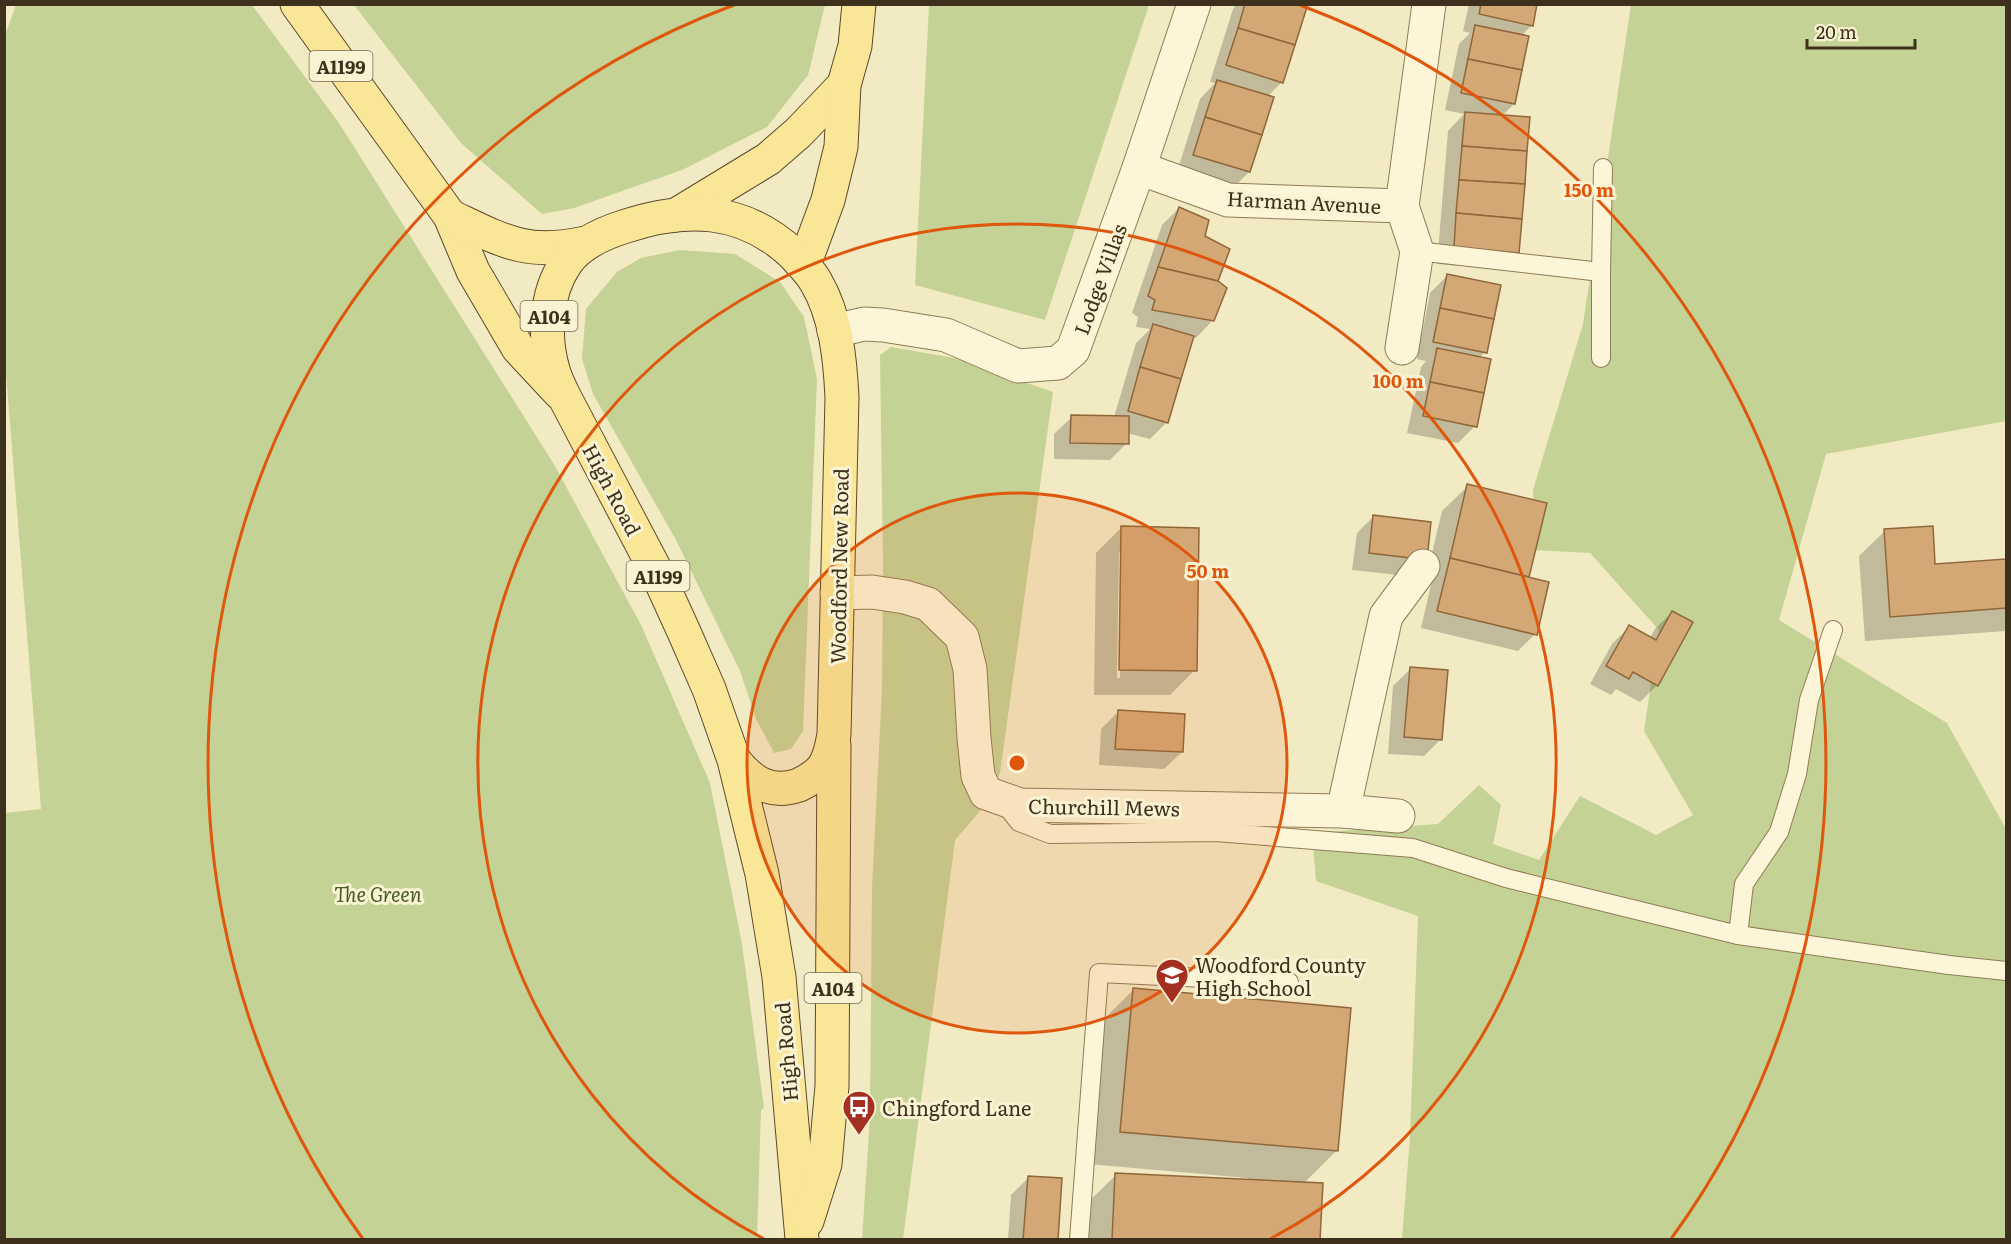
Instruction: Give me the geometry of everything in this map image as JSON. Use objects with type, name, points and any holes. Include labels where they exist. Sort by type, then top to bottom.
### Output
[{"type":"main road","name":"A1199","points":[[297,4],[450,216],[473,271],[518,348],[565,398]]},
{"type":"main road","name":"Woodford New Road","points":[[804,265],[828,200],[841,147],[844,85],[855,46],[859,4]]},
{"type":"main road","name":"Woodford New Road","points":[[676,215],[768,159],[798,133],[844,85]]},
{"type":"main road","name":"Woodford New Road","points":[[565,398],[554,373],[549,345],[549,308],[554,285],[567,262],[586,243],[616,229],[647,219],[676,215],[706,215],[735,219],[759,228],[780,242],[804,265],[816,281],[834,331],[840,363],[842,397],[834,734],[831,752],[822,769],[808,781],[790,788],[772,789],[757,783],[744,773],[734,760]]},
{"type":"main road","name":"A1199","points":[[450,216],[505,242],[538,249],[563,248],[586,243]]},
{"type":"main road","name":"High Road","points":[[565,398],[619,499],[680,622],[709,689],[734,760],[762,874],[779,977],[802,1239]]},
{"type":"main road","name":"High Road","points":[[802,1239],[825,1164],[832,1086],[834,734]]},
{"type":"street","name":"Lodge Villas","points":[[834,331],[864,324],[945,335],[1017,366],[1058,363],[1073,350],[1139,168],[1194,4]]},
{"type":"street","name":"Harman Avenue","points":[[1402,348],[1417,251],[1402,206],[1429,4]]},
{"type":"street","name":"Harman Avenue","points":[[1139,168],[1228,200],[1402,206]]},
{"type":"street","points":[[1343,811],[1386,616],[1423,566]]},
{"type":"street","name":"Churchill Mews","points":[[837,593],[872,592],[905,597],[928,604],[962,637],[970,669],[978,776],[986,793],[1020,805],[1343,811],[1398,816]]},
{"type":"lane","points":[[1601,358],[1603,168]]},
{"type":"lane","points":[[1417,251],[1601,272]]},
{"type":"lane","points":[[1738,935],[1744,884],[1779,832],[1797,774],[1809,700],[1833,630]]},
{"type":"lane","points":[[999,797],[1019,822],[1050,834],[1216,832],[1413,848],[1506,878],[1738,935],[2007,971]]},
{"type":"lane","points":[[1079,1239],[1099,973],[1289,982]]},
{"type":"green space","name":"The Green","points":[[16,5],[252,5],[339,123],[555,466],[641,625],[710,783],[742,944],[764,1108],[761,1110],[757,1239],[5,1239],[5,813],[41,809],[5,361],[4,38]]},
{"type":"green space","points":[[354,5],[825,5],[808,75],[767,127],[682,170],[574,208],[542,214],[461,143]]},
{"type":"green space","points":[[929,5],[1149,5],[1045,320],[915,285]]},
{"type":"green space","points":[[1631,5],[2006,5],[2006,421],[1826,454],[1779,620],[1947,723],[2006,829],[2006,1239],[1402,1239],[1410,1137],[1418,916],[1316,881],[1312,833],[1438,824],[1479,785],[1501,805],[1493,844],[1539,860],[1580,796],[1656,835],[1693,815],[1644,731],[1659,630],[1590,553],[1534,550],[1533,490],[1583,324]]},
{"type":"green space","points":[[680,250],[735,254],[780,282],[804,317],[817,379],[803,731],[791,749],[774,753],[756,719],[740,671],[676,540],[593,394],[582,359],[586,309],[617,272],[641,258]]},
{"type":"green space","points":[[891,347],[954,358],[1053,392],[1000,773],[981,810],[955,840],[903,1239],[862,1240],[870,1116],[872,887],[882,690],[880,355]]},
{"type":"building","points":[[1245,4],[1298,4],[1307,7],[1295,45],[1238,28]]},
{"type":"building","points":[[1481,4],[1537,4],[1533,26],[1479,14]]},
{"type":"building","points":[[1475,25],[1529,36],[1522,70],[1468,59]]},
{"type":"building","points":[[1238,28],[1295,45],[1283,83],[1226,65]]},
{"type":"building","points":[[1468,59],[1522,70],[1515,104],[1461,93]]},
{"type":"building","points":[[1217,80],[1274,97],[1262,135],[1205,117]]},
{"type":"building","points":[[1465,112],[1530,117],[1527,151],[1462,146]]},
{"type":"building","points":[[1205,117],[1262,135],[1250,172],[1193,155]]},
{"type":"building","points":[[1462,146],[1527,151],[1525,184],[1459,180]]},
{"type":"building","points":[[1459,180],[1525,184],[1522,219],[1456,213]]},
{"type":"building","points":[[1179,207],[1209,220],[1205,236],[1230,249],[1218,281],[1158,267]]},
{"type":"building","points":[[1456,213],[1522,219],[1519,253],[1454,247]]},
{"type":"building","points":[[1158,267],[1218,281],[1227,288],[1214,321],[1152,310],[1155,300],[1148,296]]},
{"type":"building","points":[[1447,274],[1501,285],[1494,319],[1440,308]]},
{"type":"building","points":[[1440,308],[1494,319],[1487,353],[1433,342]]},
{"type":"building","points":[[1153,324],[1194,336],[1181,379],[1140,367]]},
{"type":"building","points":[[1437,348],[1491,359],[1484,393],[1430,382]]},
{"type":"building","points":[[1140,367],[1181,379],[1168,423],[1128,411]]},
{"type":"building","points":[[1430,382],[1484,393],[1477,427],[1423,416]]},
{"type":"building","points":[[1071,415],[1129,416],[1129,444],[1070,443]]},
{"type":"building","points":[[1467,484],[1547,503],[1529,577],[1450,558]]},
{"type":"building","points":[[1373,515],[1431,522],[1427,560],[1369,553]]},
{"type":"building","points":[[1121,526],[1199,528],[1197,671],[1119,670]]},
{"type":"building","points":[[1933,526],[1935,564],[2006,559],[2006,608],[1890,617],[1884,529]]},
{"type":"building","points":[[1450,558],[1549,582],[1537,635],[1437,611]]},
{"type":"building","points":[[1672,611],[1693,622],[1658,686],[1633,672],[1629,679],[1606,666],[1629,625],[1656,640]]},
{"type":"building","points":[[1410,667],[1448,670],[1442,740],[1404,737]]},
{"type":"building","points":[[1118,710],[1185,714],[1183,752],[1115,749]]},
{"type":"building","points":[[1133,988],[1351,1008],[1338,1151],[1120,1132]]},
{"type":"building","points":[[1115,1173],[1323,1183],[1320,1240],[1112,1240]]},
{"type":"building","points":[[1028,1176],[1062,1178],[1058,1240],[1023,1240]]},
{"type":"place","name":"Woodford County High School","points":[[1172,1004]]},
{"type":"place","name":"Chingford Lane","points":[[859,1136]]}]
